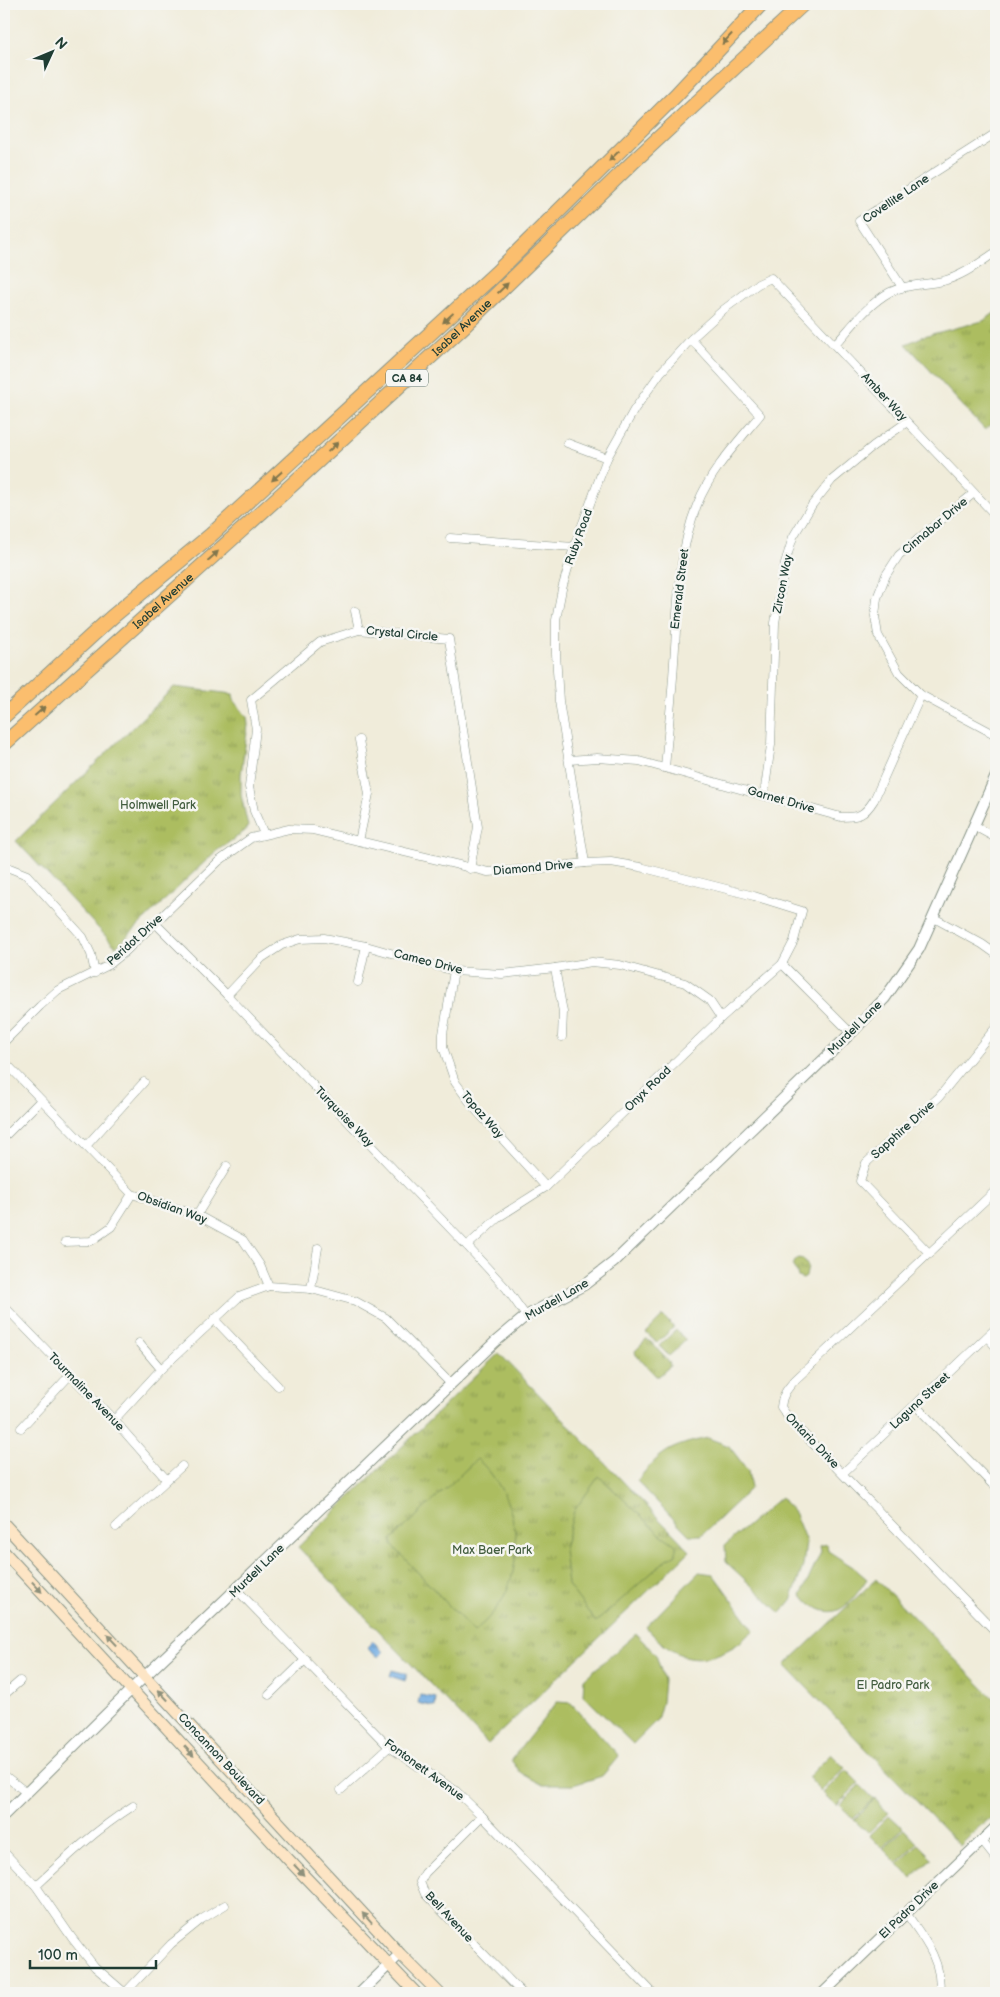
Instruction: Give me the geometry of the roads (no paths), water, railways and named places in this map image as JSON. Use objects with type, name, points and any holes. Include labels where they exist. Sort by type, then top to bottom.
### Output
[{"type":"highway","name":"Isabel Avenue","points":[[4,716],[112,618],[211,535],[496,274],[676,95],[761,4]]},
{"type":"highway","name":"Isabel Avenue","points":[[4,744],[294,483],[458,332],[634,162],[802,4]]},
{"type":"main road","name":"Concannon Boulevard","points":[[4,1524],[400,1954],[439,1993]]},
{"type":"main road","name":"Concannon Boulevard","points":[[4,1552],[416,1993]]},
{"type":"street","name":"Covellite Lane","points":[[902,287],[859,221],[996,133]]},
{"type":"street","points":[[835,345],[869,307],[889,293],[902,287],[942,281],[954,277],[996,252]]},
{"type":"street","name":"Ruby Road","points":[[585,863],[559,701],[556,654],[556,620],[562,589],[574,547],[607,458],[634,410],[661,372],[690,339],[758,284],[771,278]]},
{"type":"street","name":"Amber Way","points":[[771,278],[996,516]]},
{"type":"street","name":"Emerald Street","points":[[665,768],[674,661],[676,602],[682,554],[697,504],[720,463],[760,415],[690,339]]},
{"type":"street","name":"Zircon Way","points":[[764,795],[771,745],[775,623],[785,563],[793,537],[812,505],[832,480],[873,446],[907,422]]},
{"type":"street","points":[[567,443],[607,458]]},
{"type":"street","name":"Cinnabar Drive","points":[[974,493],[899,555],[886,574],[877,598],[875,616],[878,635],[898,674],[921,695],[996,734]]},
{"type":"street","points":[[450,538],[574,547]]},
{"type":"street","points":[[355,611],[359,630]]},
{"type":"street","name":"Crystal Circle","points":[[264,834],[254,811],[249,787],[256,729],[251,700],[320,642],[359,630],[450,639],[478,827],[470,869]]},
{"type":"street","name":"Garnet Drive","points":[[569,760],[624,759],[639,761],[841,817],[861,816],[868,811],[874,800],[921,695]]},
{"type":"street","points":[[359,740],[369,794],[359,841]]},
{"type":"street","name":"Murdell Lane","points":[[4,1814],[145,1676],[495,1342],[526,1316],[584,1285],[614,1262],[885,998],[919,949],[996,776]]},
{"type":"street","points":[[974,826],[996,838]]},
{"type":"street","name":"Diamond Drive","points":[[264,834],[289,830],[313,830],[488,872],[511,872],[585,863],[611,862],[640,867],[754,896],[802,911]]},
{"type":"street","name":"Peridot Drive","points":[[4,1042],[58,990],[109,965],[220,861],[251,838],[264,834]]},
{"type":"street","points":[[5,868],[27,875],[83,937],[91,954],[95,973]]},
{"type":"street","name":"Onyx Road","points":[[467,1246],[499,1217],[546,1187],[721,1018],[782,964],[794,941],[802,911]]},
{"type":"street","points":[[934,918],[982,944],[996,954]]},
{"type":"street","name":"Turquoise Way","points":[[155,923],[227,995],[467,1246],[506,1288],[526,1316]]},
{"type":"street","name":"Cameo Drive","points":[[227,995],[262,958],[282,946],[300,939],[324,938],[366,946],[454,971],[502,974],[592,962],[620,965],[676,981],[697,990],[709,1000],[721,1018]]},
{"type":"street","points":[[358,982],[366,946]]},
{"type":"street","points":[[782,964],[851,1033]]},
{"type":"street","points":[[555,968],[563,1012],[562,1037]]},
{"type":"street","name":"Topaz Way","points":[[454,971],[443,1034],[443,1046],[455,1082],[475,1108],[546,1187]]},
{"type":"street","name":"Sapphire Drive","points":[[930,1254],[860,1181],[866,1163],[939,1097],[996,1027]]},
{"type":"street","name":"Obsidian Way","points":[[4,1061],[132,1194],[197,1215],[244,1240],[260,1265],[269,1286]]},
{"type":"street","points":[[86,1146],[144,1082]]},
{"type":"street","points":[[4,1136],[41,1100]]},
{"type":"street","points":[[197,1215],[227,1166]]},
{"type":"street","name":"Ontario Drive","points":[[996,1190],[794,1380],[782,1398],[781,1407],[790,1420],[996,1632]]},
{"type":"street","points":[[65,1242],[91,1241],[111,1227],[132,1194]]},
{"type":"street","points":[[311,1289],[318,1248]]},
{"type":"street","points":[[114,1420],[161,1369],[239,1297],[269,1286],[311,1289],[355,1301],[386,1318],[451,1384]]},
{"type":"street","name":"Tourmaline Avenue","points":[[4,1306],[114,1420],[166,1479]]},
{"type":"street","points":[[214,1319],[278,1386]]},
{"type":"street","name":"Laguna Street","points":[[843,1473],[996,1328]]},
{"type":"street","points":[[987,1337],[996,1347]]},
{"type":"street","points":[[139,1342],[161,1369]]},
{"type":"street","points":[[21,1428],[70,1375]]},
{"type":"street","points":[[916,1405],[992,1484]]},
{"type":"street","points":[[116,1527],[182,1466]]},
{"type":"street","name":"Fontonett Avenue","points":[[237,1590],[306,1659],[389,1747],[456,1791],[482,1816],[653,1993]]},
{"type":"street","points":[[269,1696],[306,1659]]},
{"type":"street","points":[[4,1695],[20,1681]]},
{"type":"street","points":[[341,1790],[389,1747]]},
{"type":"street","points":[[4,1775],[27,1793]]},
{"type":"street","points":[[36,1886],[80,1844],[109,1821],[133,1806]]},
{"type":"street","name":"Bell Avenue","points":[[482,1816],[425,1873],[420,1882],[425,1894],[522,1993]]},
{"type":"street","name":"El Padro Drive","points":[[823,1993],[996,1827]]},
{"type":"street","points":[[981,1840],[996,1859]]},
{"type":"street","points":[[4,1852],[36,1886],[72,1938],[95,1966],[125,1993],[171,1944],[202,1919],[225,1905]]},
{"type":"street","points":[[906,1913],[933,1954],[940,1987],[939,1993]]},
{"type":"street","points":[[360,1993],[400,1954]]},
{"type":"water","points":[[373,1641],[383,1652],[379,1657],[367,1647]]},
{"type":"water","points":[[392,1670],[407,1674],[405,1681],[390,1676]]},
{"type":"water","points":[[420,1695],[436,1698],[435,1707],[418,1703]]},
{"type":"park label","name":"Holmwell Park","points":[[158,805]]},
{"type":"park label","name":"Max Baer Park","points":[[492,1550]]},
{"type":"park label","name":"El Padro Park","points":[[893,1685]]}]
